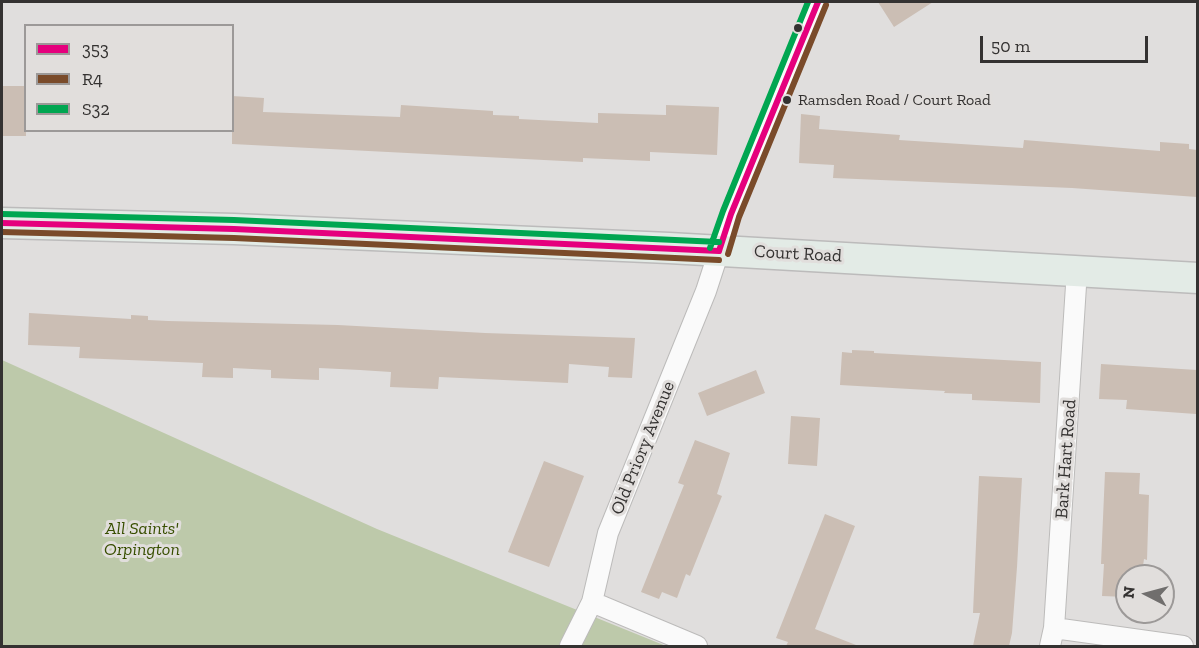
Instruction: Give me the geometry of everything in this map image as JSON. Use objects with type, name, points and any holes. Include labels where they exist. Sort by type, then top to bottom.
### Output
[{"type":"main road","name":"Court Road","points":[[2,223],[245,230],[719,250],[1197,278]]},
{"type":"street","name":"Old Priory Avenue","points":[[570,646],[592,602],[608,533],[706,291],[731,214],[818,2]]},
{"type":"street","name":"Bark Hart Road","points":[[1052,637],[1077,270]]},
{"type":"street","points":[[592,602],[697,646]]},
{"type":"street","points":[[1052,637],[1183,646]]},
{"type":"green space","name":"All Saints' Orpington","points":[[2,360],[377,529],[666,646],[2,646]]},
{"type":"building","points":[[878,2],[933,2],[894,27]]},
{"type":"building","points":[[2,86],[24,86],[24,132],[26,136],[2,136]]},
{"type":"building","points":[[234,96],[264,98],[263,112],[400,117],[401,105],[493,111],[493,115],[519,116],[519,119],[598,123],[598,113],[666,115],[666,105],[719,107],[717,155],[650,152],[650,161],[583,158],[583,162],[232,144]]},
{"type":"building","points":[[801,114],[820,116],[819,129],[900,135],[899,140],[1023,148],[1024,140],[1160,151],[1160,142],[1189,144],[1189,149],[1197,150],[1197,197],[1072,188],[833,178],[834,165],[799,163]]},
{"type":"building","points":[[29,313],[131,319],[131,315],[148,316],[148,320],[168,321],[338,325],[635,338],[632,378],[608,377],[609,367],[569,364],[568,383],[439,377],[438,389],[390,387],[391,372],[319,368],[319,380],[271,378],[271,370],[233,368],[233,378],[202,377],[203,363],[79,358],[80,347],[28,345]]},
{"type":"building","points":[[852,350],[1041,362],[1040,403],[972,400],[972,394],[944,393],[945,391],[840,385],[842,352],[852,353]]},
{"type":"building","points":[[1101,364],[1197,370],[1196,414],[1126,409],[1127,400],[1099,399]]},
{"type":"building","points":[[756,370],[765,393],[707,416],[698,393]]},
{"type":"building","points":[[791,416],[820,418],[817,466],[788,464]]},
{"type":"building","points":[[695,440],[730,453],[717,494],[722,496],[690,576],[686,574],[677,598],[662,592],[659,599],[641,592],[684,485],[678,483]]},
{"type":"building","points":[[544,461],[584,476],[549,567],[508,552]]},
{"type":"building","points":[[1105,472],[1140,473],[1139,494],[1149,495],[1147,560],[1144,559],[1143,564],[1115,564],[1115,597],[1102,596],[1104,564],[1101,564]]},
{"type":"building","points":[[979,476],[1022,478],[1012,633],[1009,646],[973,646],[980,613],[973,613]]},
{"type":"building","points":[[825,514],[855,526],[815,629],[856,645],[786,646],[788,642],[776,638]]},
{"type":"transit line","name":"S32","points":[[710,248],[808,2]]},
{"type":"transit line","name":"353","points":[[719,251],[731,214],[818,2]]},
{"type":"transit line","name":"R4","points":[[728,254],[739,217],[826,5]]},
{"type":"transit line","name":"S32","points":[[2,214],[234,220],[719,242]]},
{"type":"transit line","name":"353","points":[[2,223],[234,229],[719,251]]},
{"type":"transit line","name":"R4","points":[[2,232],[234,238],[719,260]]},
{"type":"place","name":"Ramsden Road / Court Road","points":[[787,100]]}]
